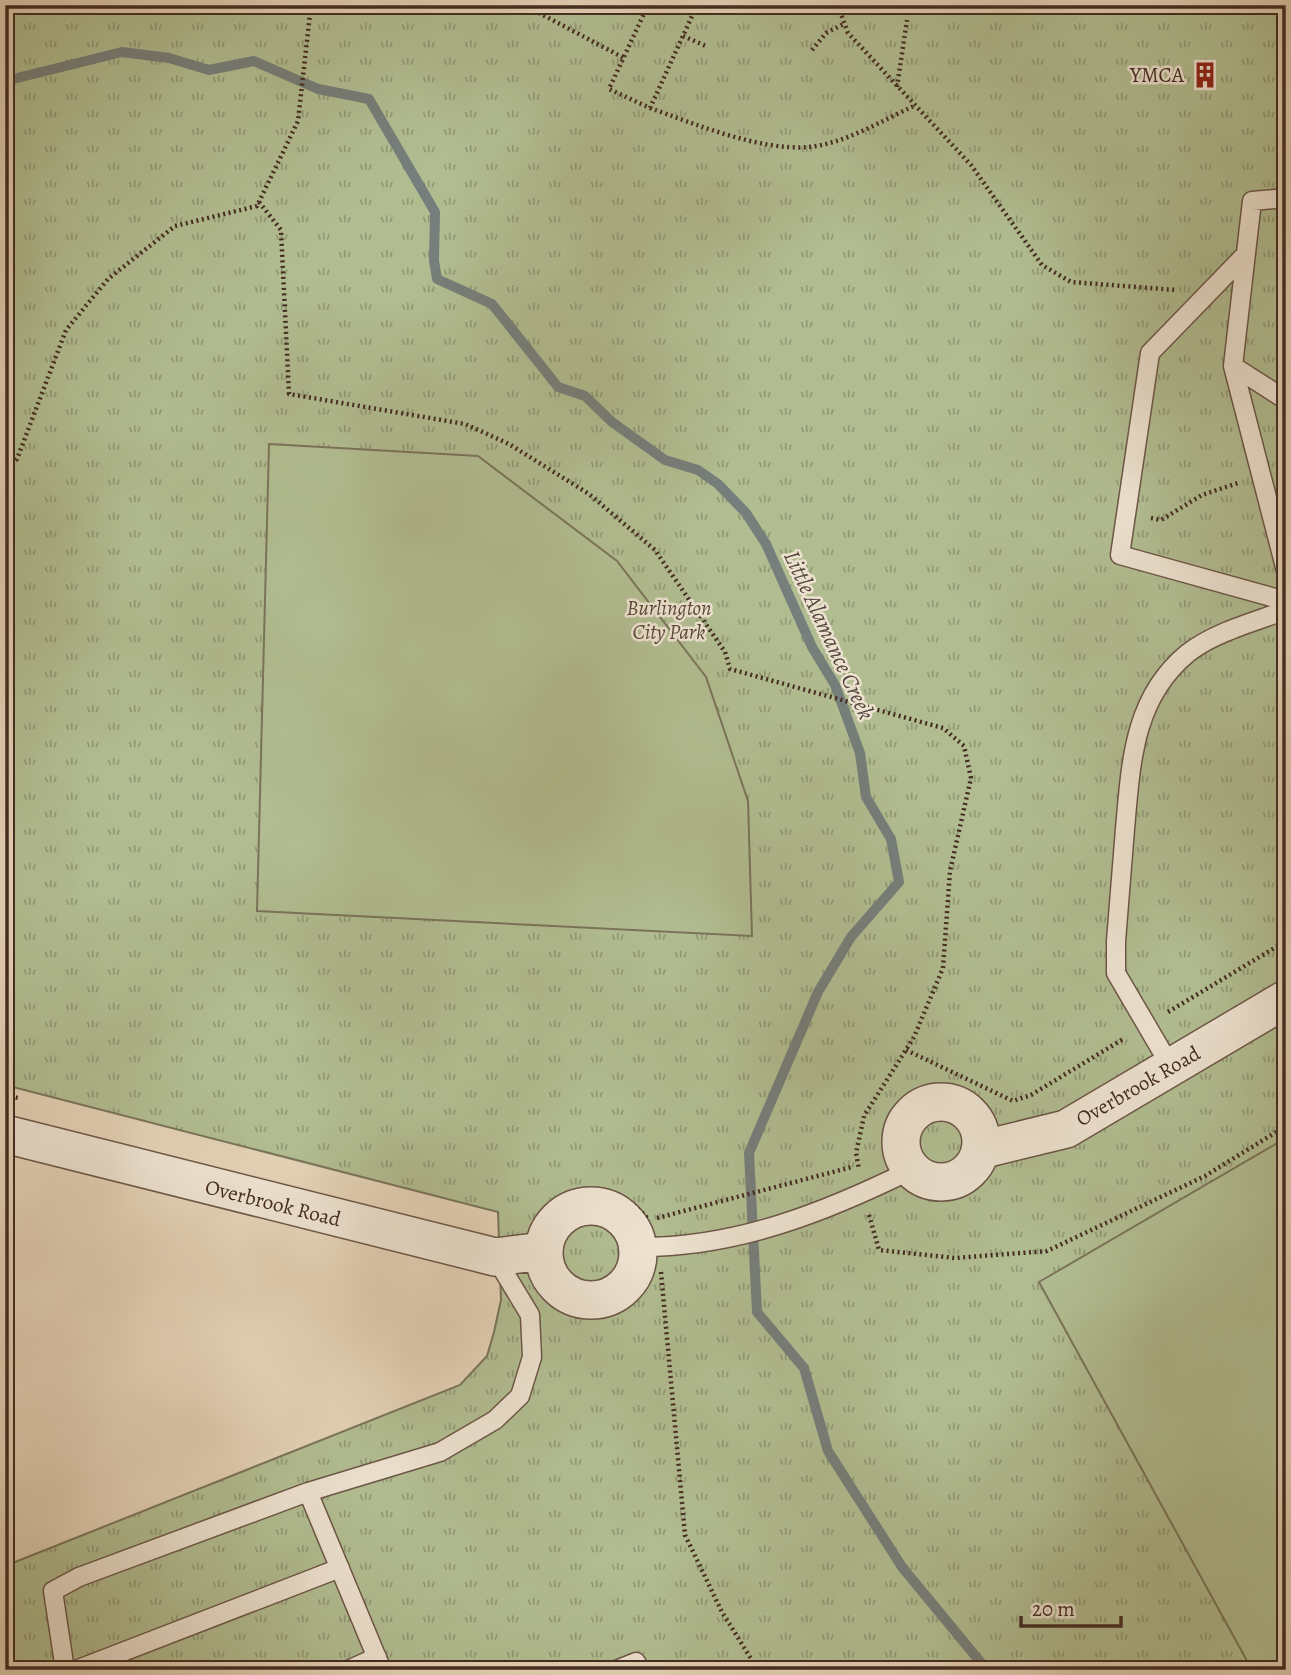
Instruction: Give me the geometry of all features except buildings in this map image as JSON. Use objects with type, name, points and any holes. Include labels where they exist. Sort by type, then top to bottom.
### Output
[{"type":"street","name":"Overbrook Road","points":[[981,1150],[1066,1129],[1286,999]]},
{"type":"street","points":[[943,1102],[968,1112],[979,1130],[981,1150],[976,1162],[958,1178],[934,1181],[913,1170],[901,1145],[908,1119],[930,1103],[943,1102]]},
{"type":"street","name":"Overbrook Road","points":[[5,1134],[495,1257],[536,1237]]},
{"type":"street","points":[[597,1206],[624,1219],[648,1247],[621,1289],[592,1300],[577,1298],[563,1291],[552,1280],[536,1237],[566,1212],[597,1206]]},
{"type":"lane","points":[[1286,198],[1252,201],[1233,366],[1286,571]]},
{"type":"lane","points":[[1246,254],[1150,353],[1120,555],[1286,601]]},
{"type":"lane","points":[[1233,366],[1286,400]]},
{"type":"lane","points":[[1171,1067],[1116,973],[1116,941],[1131,760],[1138,727],[1150,698],[1168,673],[1189,652],[1216,636],[1286,610]]},
{"type":"lane","points":[[648,1247],[690,1246],[783,1225],[864,1194],[913,1170]]},
{"type":"lane","points":[[65,1670],[53,1591],[79,1577],[308,1492],[440,1452],[495,1420],[520,1396],[532,1357],[530,1315],[495,1257]]},
{"type":"lane","points":[[308,1492],[380,1663],[348,1670]]},
{"type":"lane","points":[[76,1670],[340,1568]]},
{"type":"lane","points":[[616,1670],[636,1662],[639,1670]]},
{"type":"path","points":[[5,473],[17,459],[66,330],[108,279],[175,226],[257,206],[298,121],[311,5]]},
{"type":"path","points":[[524,5],[624,58]]},
{"type":"path","points":[[648,5],[610,89],[650,108],[724,133],[806,147],[832,142],[914,106]]},
{"type":"path","points":[[650,108],[697,5]]},
{"type":"path","points":[[842,5],[848,33],[971,165],[1042,265],[1072,282],[1208,292]]},
{"type":"path","points":[[897,88],[908,19]]},
{"type":"path","points":[[812,50],[825,33],[845,24]]},
{"type":"path","points":[[683,36],[708,47]]},
{"type":"path","points":[[259,202],[281,230],[289,394],[465,424],[509,444],[589,494],[654,550],[725,652],[730,669],[943,728],[964,747],[971,778],[950,871],[943,968],[906,1050],[864,1116],[856,1153],[879,1250],[955,1258],[1047,1251],[1205,1176],[1286,1126]]},
{"type":"path","points":[[1126,514],[1161,520],[1202,495],[1261,473]]},
{"type":"path","points":[[906,1050],[1013,1101],[1031,1095],[1286,941]]},
{"type":"path","points":[[5,1095],[32,1102]]},
{"type":"path","points":[[536,1237],[563,1198],[600,1191],[635,1205],[649,1220],[858,1165]]},
{"type":"path","points":[[648,1247],[685,1535],[722,1612],[758,1670]]},
{"type":"green space","name":"Burlington City Park","points":[[5,5],[1286,5],[1286,1670],[5,1670],[5,1566],[460,1385],[487,1356],[501,1300],[498,1212],[5,1085]]},
{"type":"green space","points":[[269,444],[478,456],[617,561],[706,677],[748,801],[752,936],[257,911]]},
{"type":"green space","points":[[1286,1138],[1286,1670],[1252,1670],[1039,1282]]},
{"type":"waterway","name":"Little Alamance Creek","points":[[5,81],[122,52],[169,58],[209,70],[254,61],[318,89],[369,99],[435,212],[434,261],[437,279],[492,304],[558,387],[585,396],[612,422],[665,460],[698,470],[718,484],[746,513],[766,544],[812,647],[835,685],[860,753],[866,797],[891,839],[899,882],[851,937],[818,992],[749,1153],[757,1312],[804,1368],[828,1451],[902,1567],[987,1670]]},
{"type":"place","name":"YMCA","points":[[1205,75]]}]
